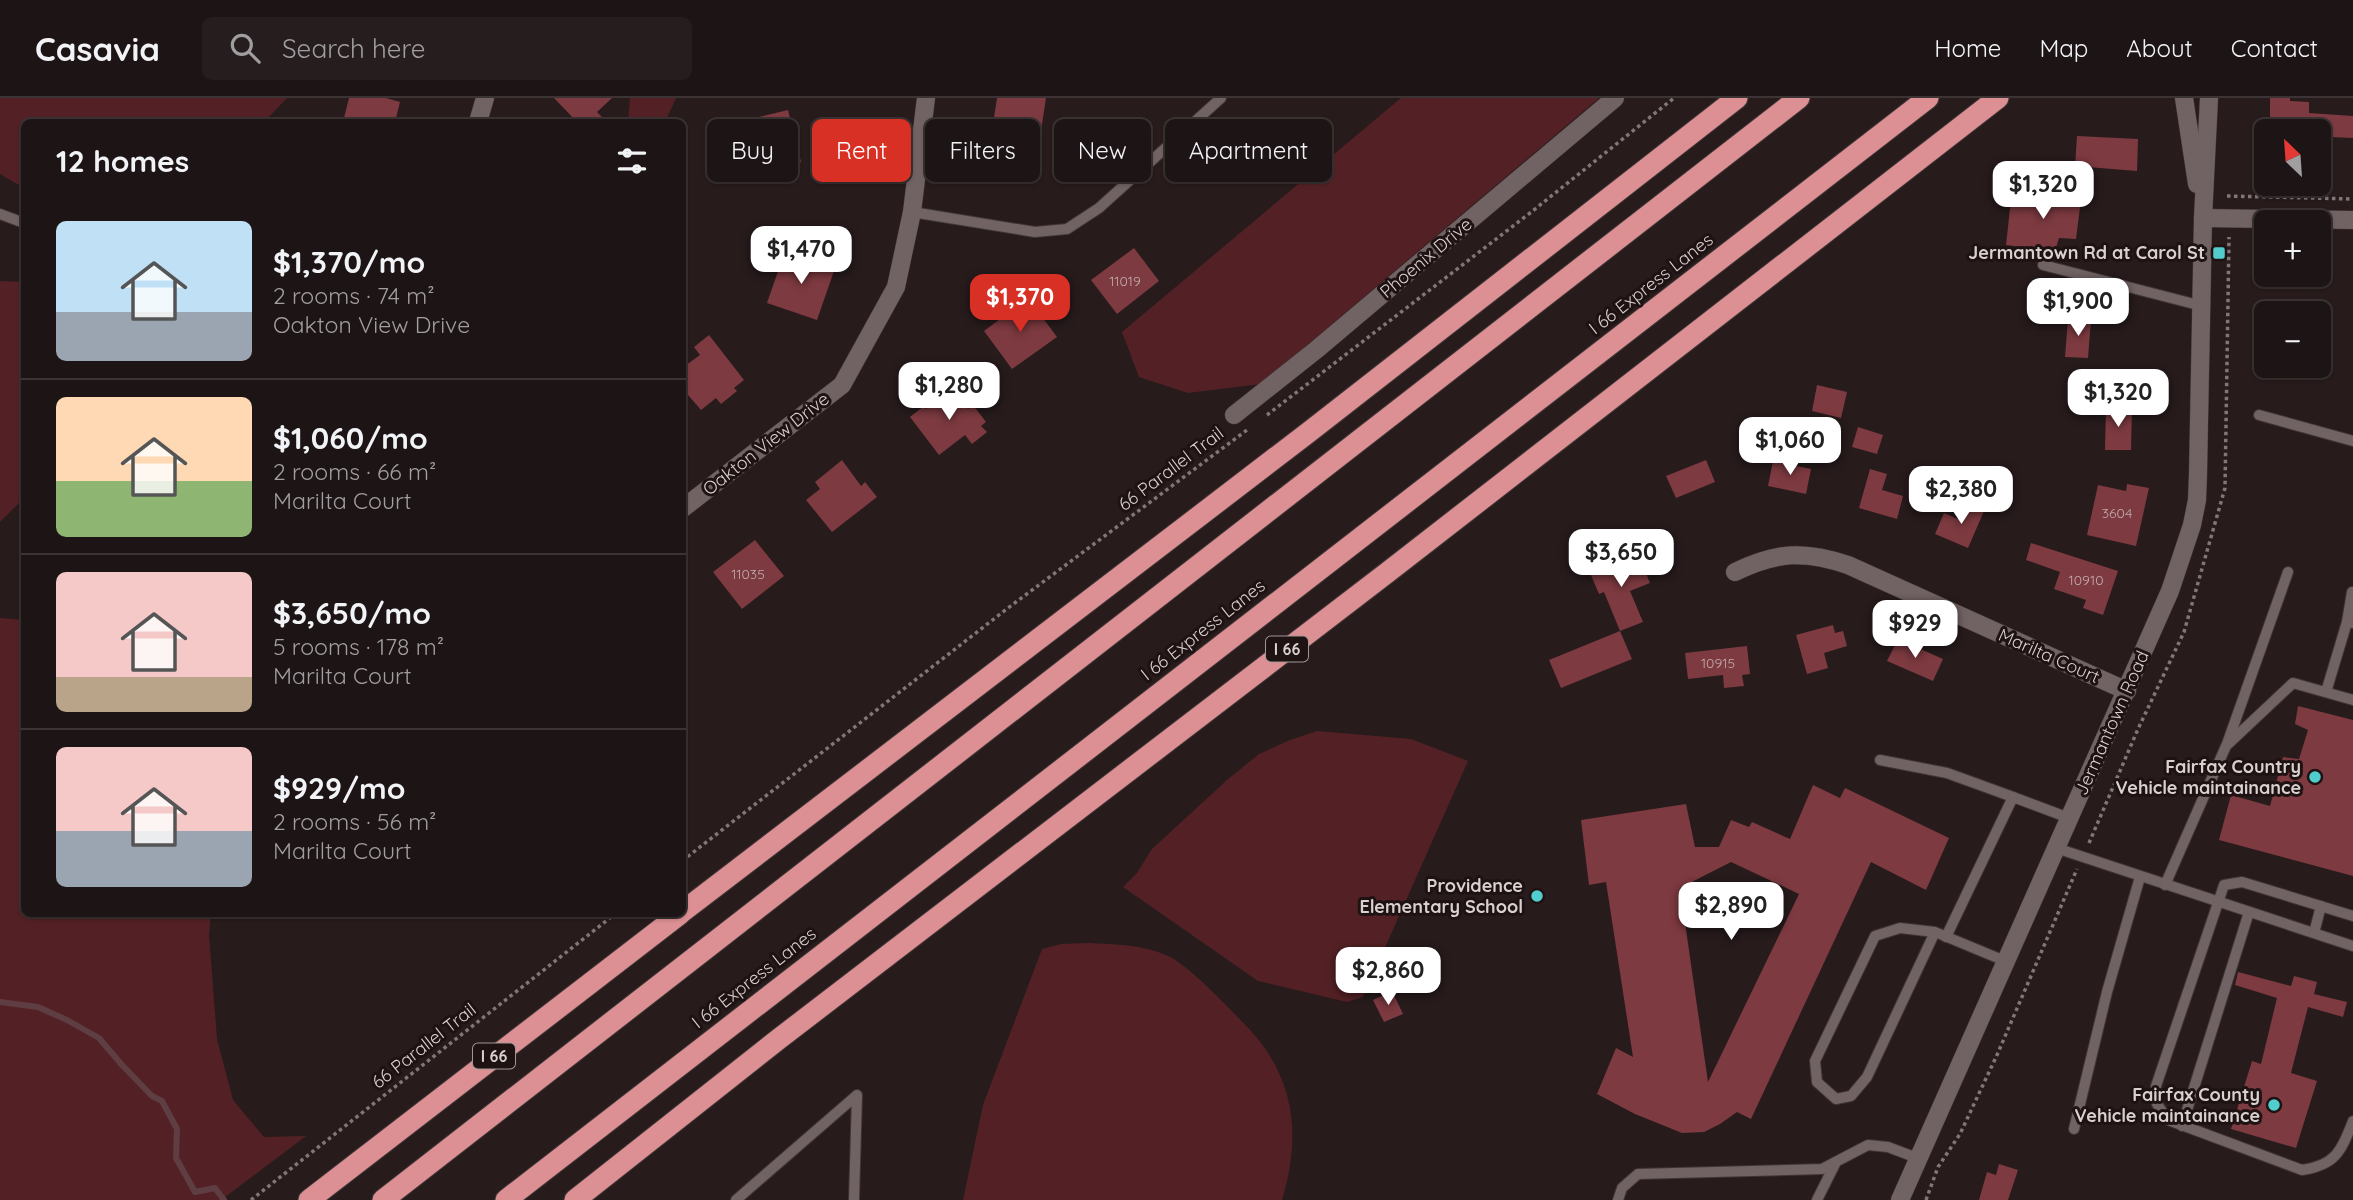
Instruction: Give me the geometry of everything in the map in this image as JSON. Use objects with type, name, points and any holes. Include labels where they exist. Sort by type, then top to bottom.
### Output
[{"type":"highway","name":"I 66","points":[[686,909],[1298,440],[1737,98]]},
{"type":"highway","points":[[383,1200],[1799,98]]},
{"type":"highway","name":"I 66 Express Lanes","points":[[506,1200],[1928,98]]},
{"type":"highway","name":"I 66","points":[[575,1200],[791,1029],[1388,572],[1998,98]]},
{"type":"highway","name":"I 66","points":[[309,1200],[676,917]]},
{"type":"street","points":[[479,119],[485,98]]},
{"type":"street","name":"Oakton View Drive","points":[[686,506],[842,385],[896,287],[912,212],[926,98]]},
{"type":"street","name":"Phoenix Drive","points":[[1234,415],[1317,350],[1615,98]]},
{"type":"street","name":"Jermantown Road","points":[[2183,98],[2203,218]]},
{"type":"street","name":"Jermantown Road","points":[[1900,1200],[2127,691],[2185,551],[2199,474],[2203,218],[2209,98]]},
{"type":"street","points":[[2203,218],[2353,220]]},
{"type":"street","name":"Marilta Court","points":[[1735,572],[1772,557],[1825,557],[2127,691]]},
{"type":"lane","points":[[912,212],[1035,232],[1067,229],[1099,208],[1221,98]]},
{"type":"lane","points":[[0,215],[21,222]]},
{"type":"lane","points":[[2043,265],[2202,306]]},
{"type":"lane","points":[[2259,415],[2353,440]]},
{"type":"lane","points":[[2165,885],[2226,746],[2288,572]]},
{"type":"lane","points":[[2326,692],[2350,622],[2352,592]]},
{"type":"lane","points":[[2226,746],[2293,683],[2353,700]]},
{"type":"lane","points":[[1880,760],[1947,774],[2069,818]]},
{"type":"lane","points":[[1946,937],[2013,797]]},
{"type":"lane","points":[[2056,848],[2353,946]]},
{"type":"lane","points":[[2074,1129],[2107,992],[2140,877]]},
{"type":"lane","points":[[2353,916],[2242,882],[2224,886],[2156,1086],[2157,1104],[2168,1120],[2302,1170],[2323,1167],[2343,1146],[2353,1121]]},
{"type":"lane","points":[[2314,933],[2321,906]]},
{"type":"lane","points":[[2182,1126],[2249,912]]},
{"type":"lane","points":[[1935,932],[1867,1077],[1851,1096],[1836,1099],[1817,1082],[1815,1061],[1875,936],[1900,928],[1935,932],[2005,961]]},
{"type":"lane","points":[[736,1200],[857,1095],[854,1200]]},
{"type":"lane","points":[[1618,1200],[1622,1188],[1638,1174],[1822,1169],[1868,1146],[1888,1147],[1917,1158]]},
{"type":"lane","points":[[1817,1200],[1836,1162]]},
{"type":"path","points":[[1265,416],[1530,213],[1674,98]]},
{"type":"path","points":[[2227,196],[2353,199]]},
{"type":"path","name":"66 Parallel Trail","points":[[686,858],[1008,608],[1254,425]]},
{"type":"path","name":"66 Parallel Trail","points":[[251,1200],[611,917]]},
{"type":"shaded area","points":[[0,98],[287,98],[267,119],[21,119],[21,186],[0,174]]},
{"type":"shaded area","points":[[630,98],[676,98],[666,119],[628,119]]},
{"type":"shaded area","points":[[1401,98],[1599,98],[1261,384],[1188,393],[1139,377],[1122,332],[1301,182],[1332,182],[1332,156]]},
{"type":"shaded area","points":[[0,281],[21,282],[21,501],[0,522]]},
{"type":"shaded area","points":[[0,618],[21,620],[21,917],[211,917],[209,935],[217,1039],[233,1100],[264,1137],[306,1136],[221,1200],[0,1200]]},
{"type":"shaded area","points":[[1317,731],[1411,739],[1468,761],[1363,997],[1347,1002],[1258,981],[1123,887],[1137,873],[1152,849],[1259,754]]},
{"type":"shaded area","points":[[1061,944],[1139,947],[1175,960],[1213,992],[1260,1042],[1279,1073],[1290,1109],[1292,1145],[1282,1200],[963,1200],[983,1105],[1042,949]]},
{"type":"building","points":[[349,98],[386,98],[400,102],[396,119],[344,119]]},
{"type":"building","points":[[554,98],[612,98],[597,112],[604,119],[574,119]]},
{"type":"building","points":[[997,98],[1046,98],[1040,137],[1040,119],[994,119]]},
{"type":"building","points":[[2270,98],[2309,102],[2309,113],[2353,116],[2353,138],[2331,137],[2331,119],[2270,119]]},
{"type":"building","points":[[788,110],[790,119],[750,119]]},
{"type":"building","points":[[2077,136],[2138,139],[2137,171],[2075,166]]},
{"type":"building","points":[[2045,188],[2071,190],[2070,207],[2080,207],[2076,239],[2059,238],[2055,251],[2006,245],[2011,199],[2043,202]]},
{"type":"building","points":[[1134,248],[1159,281],[1117,314],[1091,280]]},
{"type":"building","points":[[785,251],[835,268],[817,320],[767,303]]},
{"type":"building","points":[[1028,298],[1057,337],[1012,369],[984,331]]},
{"type":"building","points":[[2068,319],[2091,320],[2088,358],[2065,357]]},
{"type":"building","points":[[709,335],[744,380],[734,388],[737,391],[721,404],[716,398],[701,410],[686,393],[686,365],[700,355],[694,347]]},
{"type":"building","points":[[1817,385],[1847,392],[1841,418],[1812,411]]},
{"type":"building","points":[[952,389],[968,409],[973,405],[986,422],[981,426],[987,432],[972,444],[965,435],[939,455],[910,417],[924,406],[926,409]]},
{"type":"building","points":[[2106,407],[2132,408],[2131,450],[2105,450]]},
{"type":"building","points":[[1858,427],[1883,435],[1877,454],[1852,447]]},
{"type":"building","points":[[842,460],[861,486],[865,482],[877,497],[832,532],[806,500],[820,489],[815,482]]},
{"type":"building","points":[[1706,460],[1715,482],[1676,498],[1666,476]]},
{"type":"building","points":[[1773,461],[1811,469],[1806,494],[1768,486]]},
{"type":"building","points":[[1870,469],[1887,474],[1882,490],[1903,496],[1897,519],[1859,508]]},
{"type":"building","points":[[2127,484],[2149,488],[2136,546],[2087,535],[2098,485],[2126,491]]},
{"type":"building","points":[[1967,504],[1984,511],[1968,548],[1935,534],[1944,513],[1960,520]]},
{"type":"building","points":[[755,540],[784,576],[742,609],[713,572]]},
{"type":"building","points":[[2031,543],[2118,571],[2103,615],[2083,608],[2086,600],[2054,589],[2060,572],[2026,560]]},
{"type":"building","points":[[1639,557],[1650,583],[1630,591],[1643,622],[1620,631],[1604,592],[1599,594],[1588,568],[1605,560],[1609,569]]},
{"type":"building","points":[[1833,625],[1835,633],[1843,631],[1847,646],[1824,653],[1828,668],[1807,674],[1796,635]]},
{"type":"building","points":[[1620,631],[1632,659],[1561,688],[1549,660]]},
{"type":"building","points":[[1898,639],[1943,659],[1933,681],[1887,661]]},
{"type":"building","points":[[1747,646],[1750,674],[1742,675],[1744,686],[1724,688],[1723,675],[1688,679],[1685,653]]},
{"type":"building","name":"Fairfax Country Vehicle maintainance","points":[[2298,706],[2353,720],[2353,876],[2219,840],[2231,795],[2270,806],[2283,757],[2299,759],[2308,730],[2295,724]]},
{"type":"building","points":[[1813,785],[1840,798],[1845,788],[1949,838],[1926,890],[1871,862],[1751,1119],[1737,1112],[1704,1132],[1682,1133],[1635,1114],[1597,1094],[1616,1048],[1633,1057],[1606,882],[1589,885],[1581,820],[1686,804],[1695,847],[1719,847],[1731,820],[1749,827],[1752,822],[1790,839]],"holes":[[[1731,862],[1799,894],[1708,1082],[1680,888]]]},
{"type":"building","points":[[2238,972],[2291,986],[2294,976],[2317,982],[2314,994],[2347,1002],[2343,1017],[2308,1007],[2291,1073],[2317,1081],[2296,1148],[2231,1129],[2252,1061],[2261,1064],[2277,998],[2235,985]]},
{"type":"building","points":[[1392,991],[1403,1014],[1384,1022],[1373,1000]]},
{"type":"building","points":[[1999,1164],[2018,1170],[2008,1200],[1979,1200],[1987,1172],[1996,1175]]},
{"type":"waterway","points":[[0,1002],[38,1007],[99,1038],[152,1096],[162,1101],[177,1129],[176,1158],[195,1192],[215,1188],[224,1200]]},
{"type":"place","name":"Jermantown Rd at Carol St","points":[[2219,253]]},
{"type":"place","name":"Fairfax Country Vehicle maintainance","points":[[2315,777]]},
{"type":"place","name":"Providence Elementary School","points":[[1537,896]]},
{"type":"place","name":"Fairfax County Vehicle maintainance","points":[[2274,1105]]}]
